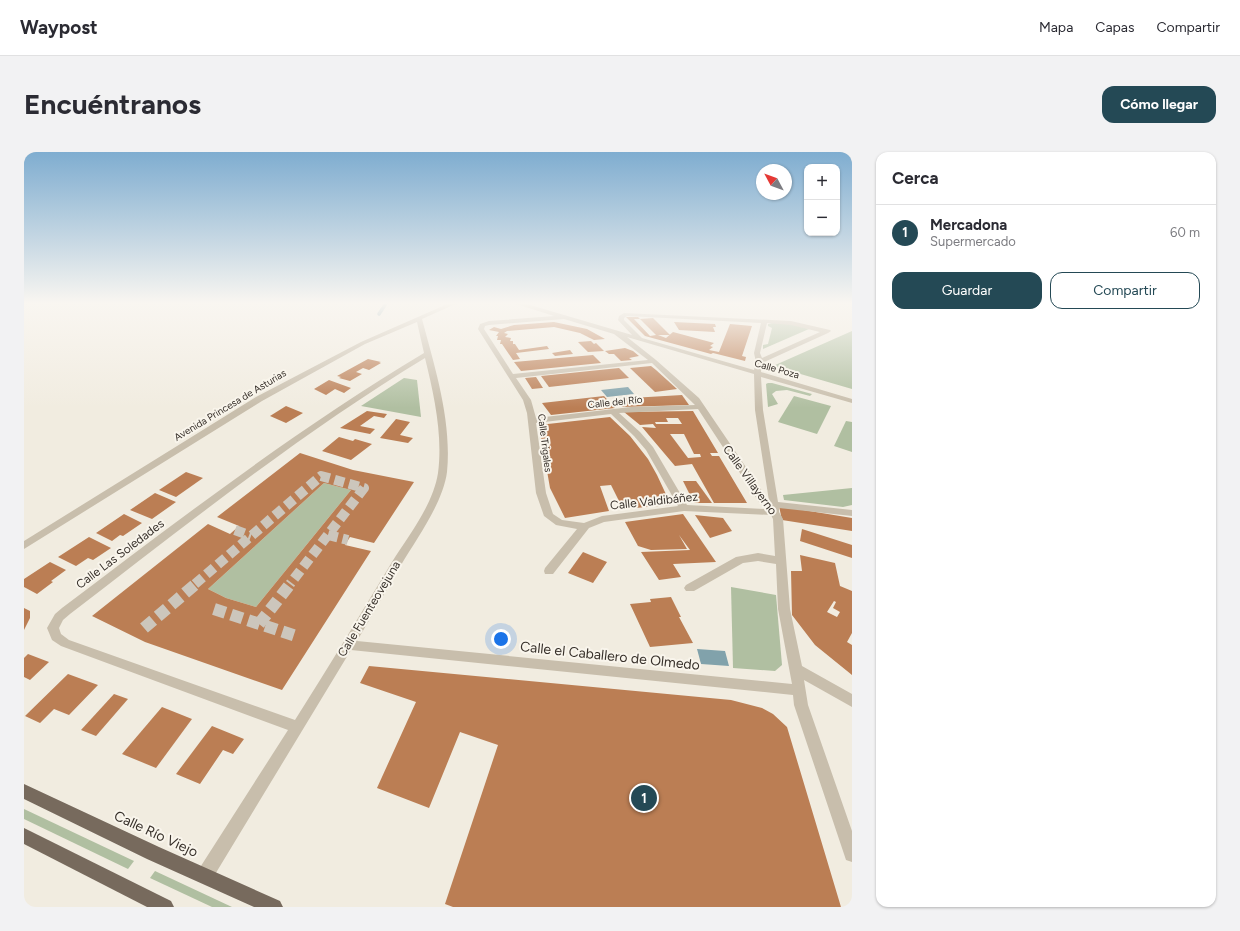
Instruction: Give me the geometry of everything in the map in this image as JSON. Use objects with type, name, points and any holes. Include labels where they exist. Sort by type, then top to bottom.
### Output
[{"type":"main road","name":"Calle Río Viejo","points":[[24,791],[153,853],[274,907]]},
{"type":"main road","points":[[24,836],[165,907]]},
{"type":"street","name":"Avenida Princesa de Asturias","points":[[24,546],[259,399],[313,369],[379,337]]},
{"type":"street","name":"Calle Fuenteovejuna","points":[[205,875],[348,645],[433,500],[442,474],[442,436],[436,393],[428,354],[422,337]]},
{"type":"street","name":"Calle Trigales","points":[[486,337],[527,400],[531,413],[541,494],[550,516],[559,523]]},
{"type":"street","name":"Calle Villayerno","points":[[623,337],[654,361],[686,389],[696,400],[762,500],[774,508],[778,519],[784,609],[796,669],[801,705],[852,854]]},
{"type":"street","name":"Calle Poza","points":[[632,337],[852,401]]},
{"type":"street","points":[[761,337],[757,353],[759,362],[757,373],[759,414],[774,508]]},
{"type":"street","points":[[759,362],[814,337]]},
{"type":"street","name":"Calle Las Soledades","points":[[297,727],[59,640],[53,633],[53,628],[59,617],[66,611],[278,451],[323,419],[428,354]]},
{"type":"street","points":[[512,376],[654,361]]},
{"type":"street","name":"Calle del Río","points":[[531,421],[631,409],[700,407]]},
{"type":"street","points":[[613,411],[650,449],[667,476],[684,508]]},
{"type":"street","name":"Calle Valdibáñez","points":[[559,523],[585,526],[619,516],[684,508],[774,508],[852,513]]},
{"type":"street","points":[[549,571],[585,526]]},
{"type":"street","points":[[690,588],[740,560],[758,557],[781,561]]},
{"type":"street","name":"Calle el Caballero de Olmedo","points":[[348,645],[798,690]]},
{"type":"street","points":[[796,669],[852,701]]},
{"type":"green space","points":[[770,337],[790,337],[763,349],[763,345],[768,344]]},
{"type":"green space","points":[[838,337],[852,337],[852,389],[773,366]]},
{"type":"green space","points":[[404,378],[417,380],[421,417],[361,406]]},
{"type":"green space","points":[[768,383],[812,394],[810,396],[787,390],[776,391],[772,394],[778,404],[768,407],[766,384]]},
{"type":"green space","points":[[794,396],[831,406],[817,434],[778,422]]},
{"type":"green space","points":[[846,421],[852,422],[852,452],[834,446]]},
{"type":"green space","points":[[324,483],[351,490],[256,607],[226,598],[208,589]]},
{"type":"green space","points":[[852,488],[852,505],[843,507],[784,500],[783,495]]},
{"type":"green space","points":[[731,587],[776,595],[782,665],[775,671],[733,668]]},
{"type":"green space","points":[[24,809],[134,861],[128,869],[24,819]]},
{"type":"green space","points":[[155,871],[232,907],[212,907],[150,878]]},
{"type":"water","points":[[628,387],[634,394],[607,397],[601,390]]},
{"type":"water","points":[[697,649],[725,651],[729,666],[701,664]]},
{"type":"building","points":[[498,337],[511,338],[510,341],[513,341],[513,344],[515,344],[519,350],[547,346],[549,349],[516,353],[520,359],[513,360],[502,344],[500,344],[501,340],[497,340]]},
{"type":"building","points":[[588,337],[602,337],[605,339],[594,340]]},
{"type":"building","points":[[650,337],[693,337],[714,343],[710,346],[713,347],[709,350],[719,352],[725,337],[748,337],[742,356],[746,357],[745,361],[713,353],[711,354]]},
{"type":"building","points":[[591,341],[594,344],[596,343],[604,351],[588,352],[578,342]]},
{"type":"building","points":[[625,348],[633,351],[639,356],[629,358],[632,360],[621,361],[614,354],[609,354],[605,351]]},
{"type":"building","points":[[570,350],[573,354],[555,356],[552,353]]},
{"type":"building","points":[[593,355],[601,363],[521,371],[514,362]]},
{"type":"building","points":[[368,359],[381,363],[369,370],[363,368],[356,372],[362,374],[350,381],[337,376]]},
{"type":"building","points":[[651,366],[677,389],[655,392],[630,368]]},
{"type":"building","points":[[619,368],[629,378],[549,387],[541,376]]},
{"type":"building","points":[[536,377],[543,388],[532,389],[525,378]]},
{"type":"building","points":[[329,380],[351,388],[344,393],[335,389],[326,395],[314,389]]},
{"type":"building","points":[[682,395],[689,405],[620,407],[614,399]]},
{"type":"building","points":[[604,396],[615,408],[551,415],[542,403]]},
{"type":"building","points":[[286,406],[303,413],[286,423],[270,416]]},
{"type":"building","points":[[367,411],[387,414],[384,418],[374,416],[360,426],[375,429],[370,434],[340,428]]},
{"type":"building","points":[[693,411],[718,453],[710,453],[712,456],[719,456],[747,503],[714,503],[692,464],[675,466],[642,427],[656,428],[653,424],[640,425],[624,412]],"holes":[[[666,418],[678,418],[682,424],[656,424],[655,422],[668,422]],[[670,434],[684,434],[694,454],[700,454],[701,457],[688,458]]]},
{"type":"building","points":[[610,417],[630,436],[648,459],[671,505],[623,509],[611,485],[600,486],[609,511],[565,518],[550,488],[539,425]]},
{"type":"building","points":[[396,419],[410,422],[400,435],[413,438],[408,443],[380,438]]},
{"type":"building","points":[[339,437],[353,441],[355,439],[372,444],[351,460],[322,451]]},
{"type":"building","points":[[300,453],[353,470],[414,482],[374,543],[350,537],[345,545],[371,551],[282,690],[145,642],[92,616],[208,524],[230,534],[239,526],[217,517]],"holes":[[[324,483],[351,490],[256,607],[226,598],[208,589]]]},
{"type":"building","points":[[186,472],[203,478],[176,497],[159,490]]},
{"type":"building","points":[[683,481],[696,481],[712,503],[694,503]]},
{"type":"building","points":[[155,493],[176,502],[152,519],[130,510]]},
{"type":"building","points":[[779,506],[852,518],[852,531],[782,520]]},
{"type":"building","points":[[124,514],[142,523],[123,536],[120,535],[112,541],[96,533]]},
{"type":"building","points":[[683,514],[716,562],[673,564],[681,577],[659,580],[641,552],[690,550],[679,535],[687,549],[651,550],[638,546],[625,522]]},
{"type":"building","points":[[695,515],[723,518],[732,531],[710,538]]},
{"type":"building","points":[[802,529],[852,545],[852,558],[800,541]]},
{"type":"building","points":[[89,537],[111,548],[93,560],[88,558],[76,566],[58,557]]},
{"type":"building","points":[[583,552],[607,562],[593,583],[568,573]]},
{"type":"building","points":[[800,555],[835,563],[840,586],[852,591],[852,633],[847,642],[852,645],[852,675],[815,645],[792,615],[791,571],[802,571]],"holes":[[[834,601],[836,602],[833,608],[840,612],[837,617],[827,612]]]},
{"type":"building","points":[[50,562],[66,570],[37,594],[24,587],[24,579]]},
{"type":"building","points":[[671,597],[681,617],[679,617],[693,643],[650,647],[630,604],[651,602],[650,599]]},
{"type":"building","points":[[24,608],[30,611],[30,618],[24,630]]},
{"type":"building","points":[[28,654],[49,662],[30,680],[24,677],[24,658]]},
{"type":"building","points":[[369,666],[731,700],[762,708],[773,714],[787,727],[841,907],[453,907],[445,904],[498,745],[460,732],[429,808],[377,788],[416,702],[360,683]]},
{"type":"building","points":[[68,674],[98,685],[69,715],[54,709],[40,723],[25,716]]},
{"type":"building","points":[[114,694],[128,699],[96,736],[81,730]]},
{"type":"building","points":[[162,707],[192,719],[156,768],[122,754]]},
{"type":"building","points":[[212,726],[244,739],[233,754],[223,750],[200,784],[176,774]]},
{"type":"tunnel","points":[[251,536],[321,476],[364,488],[290,584]]},
{"type":"tunnel","points":[[235,530],[251,536]]},
{"type":"tunnel","points":[[328,535],[348,540]]},
{"type":"tunnel","points":[[195,584],[251,536]]},
{"type":"tunnel","points":[[144,628],[197,583]]},
{"type":"tunnel","points":[[259,624],[291,583]]},
{"type":"tunnel","points":[[214,609],[259,624]]},
{"type":"tunnel","points":[[259,624],[299,637]]},
{"type":"place","name":"Mercadona","points":[[644,798]]}]
